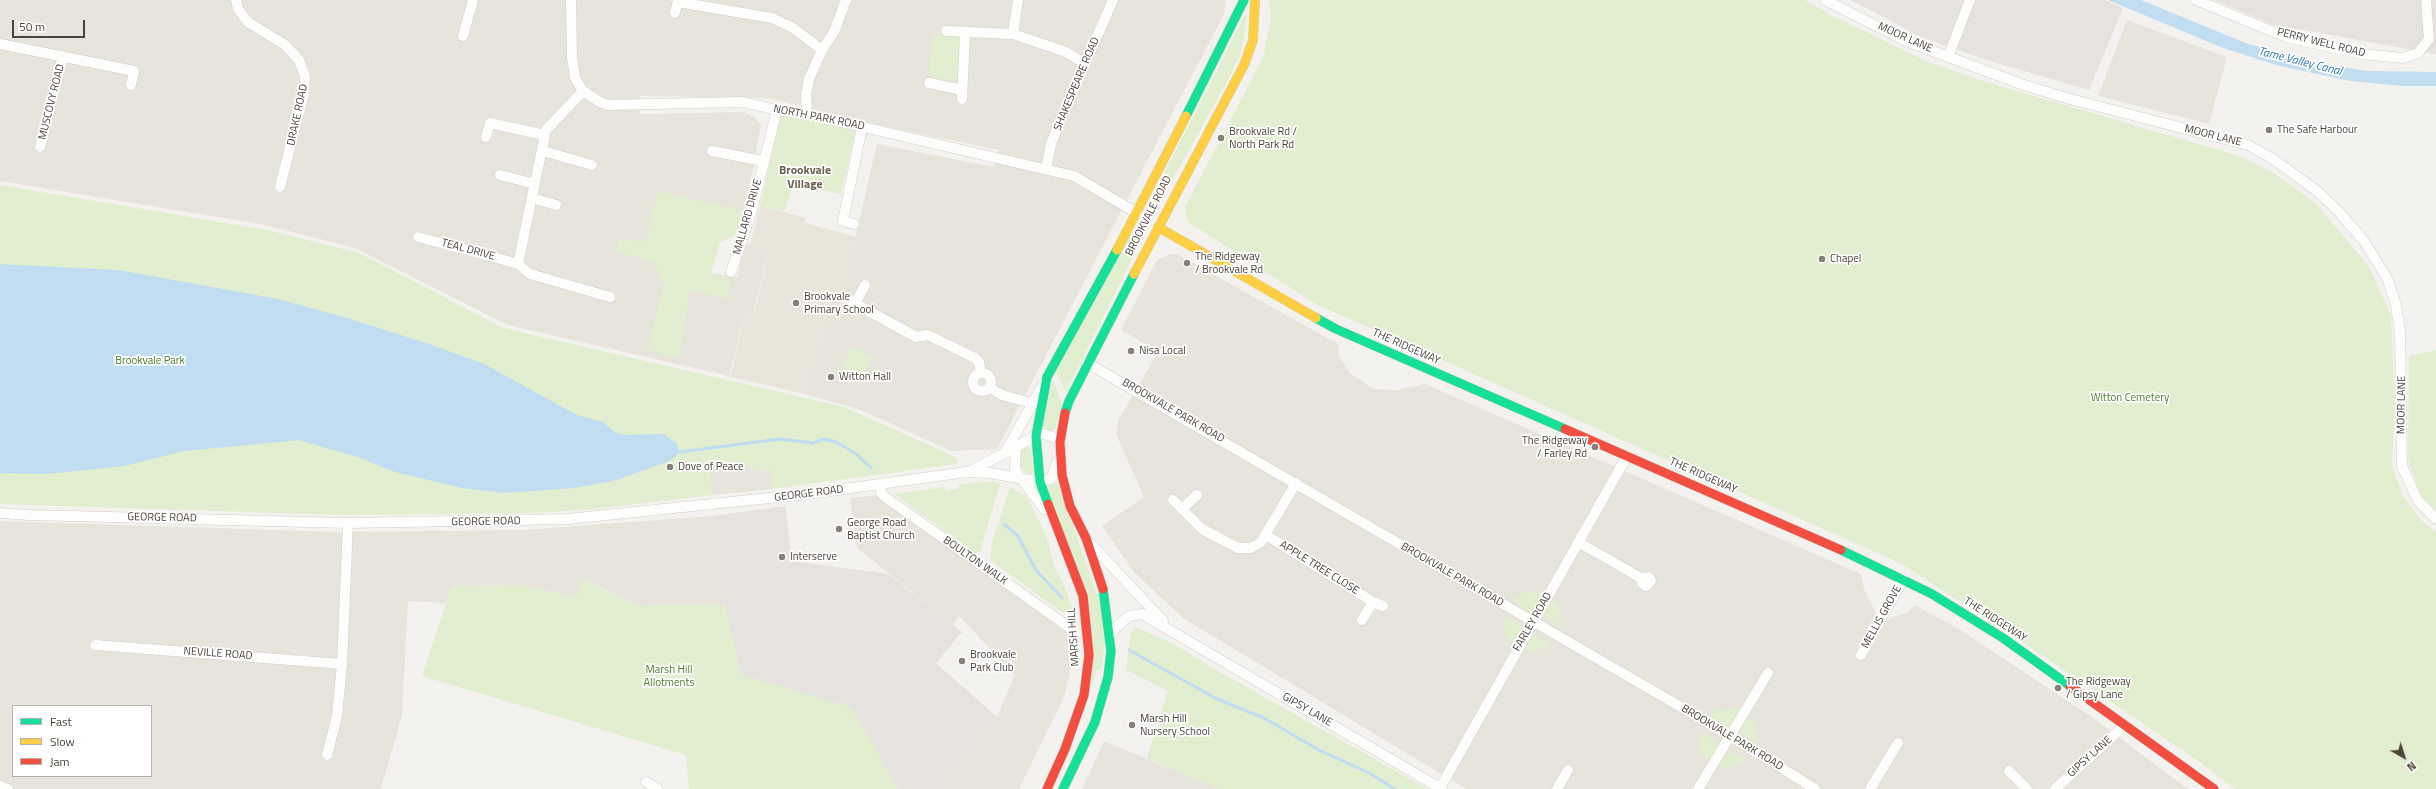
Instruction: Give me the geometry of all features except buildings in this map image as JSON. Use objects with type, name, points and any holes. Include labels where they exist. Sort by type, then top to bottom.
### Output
[{"type":"main road","name":"BROOKVALE ROAD","points":[[1036,436],[1047,378],[1137,213],[1244,0]]},
{"type":"main road","name":"BROOKVALE ROAD","points":[[1060,442],[1063,421],[1069,401],[1181,180],[1244,65],[1252,40],[1255,0]]},
{"type":"main road","name":"THE RIDGEWAY","points":[[1137,213],[1336,329],[1627,456],[1903,579],[1932,594],[2003,638],[2214,789]]},
{"type":"main road","name":"MARSH HILL","points":[[1036,436],[1040,482],[1083,596],[1087,622],[1088,677],[1084,695],[1065,749],[1047,789]]},
{"type":"main road","points":[[1060,442],[1062,476],[1070,506],[1086,538],[1106,597],[1111,651],[1108,676],[1095,722],[1063,789]]},
{"type":"street","name":"DRAKE ROAD","points":[[236,0],[238,9],[248,22],[285,45],[299,60],[305,76],[304,94],[280,187]]},
{"type":"street","points":[[464,36],[473,0]]},
{"type":"street","points":[[518,264],[542,151],[544,135],[550,125],[583,91],[575,78],[573,68],[571,0]]},
{"type":"street","points":[[807,114],[806,95],[809,80],[822,50],[834,32],[846,0]]},
{"type":"street","points":[[1013,34],[1018,0]]},
{"type":"street","name":"SHAKESPEARE ROAD","points":[[1046,169],[1052,144],[1084,63],[1112,0]]},
{"type":"street","name":"MOOR LANE","points":[[1825,0],[1906,41],[2066,98],[2248,145],[2273,159],[2317,191],[2339,212],[2379,263],[2388,280],[2396,304],[2400,332],[2402,373],[2402,466],[2418,501],[2436,519]]},
{"type":"street","points":[[1948,57],[1970,0]]},
{"type":"street","name":"PERRY WELL ROAD","points":[[2196,0],[2286,37],[2362,54],[2403,58],[2418,53],[2429,40],[2426,0]]},
{"type":"street","points":[[675,13],[678,1],[772,18],[793,28],[822,50]]},
{"type":"street","points":[[946,31],[1013,34],[1066,52],[1084,63]]},
{"type":"street","points":[[929,83],[962,94],[966,33]]},
{"type":"street","name":"MUSCOVY ROAD","points":[[0,44],[134,71],[131,85]]},
{"type":"street","name":"MUSCOVY ROAD","points":[[40,147],[63,56]]},
{"type":"street","name":"NORTH PARK ROAD","points":[[583,91],[608,104],[743,102],[777,110],[807,114],[1074,176],[1137,213]]},
{"type":"street","name":"MALLARD DRIVE","points":[[731,272],[752,210],[763,161],[777,110]]},
{"type":"street","points":[[486,137],[490,123],[544,135]]},
{"type":"street","points":[[854,224],[843,221],[862,127]]},
{"type":"street","points":[[542,151],[592,165]]},
{"type":"street","points":[[712,151],[763,161]]},
{"type":"street","points":[[500,175],[535,184]]},
{"type":"street","points":[[532,198],[556,205]]},
{"type":"street","name":"TEAL DRIVE","points":[[418,237],[518,264],[530,274],[610,297]]},
{"type":"street","points":[[856,304],[865,285]]},
{"type":"street","points":[[845,298],[916,336],[928,334],[975,358],[979,362],[981,373]]},
{"type":"street","name":"BROOKVALE PARK ROAD","points":[[1088,363],[1731,736],[1815,789]]},
{"type":"street","points":[[981,373],[989,376],[991,381],[990,388]]},
{"type":"street","points":[[981,373],[972,380],[974,388],[981,392],[990,388]]},
{"type":"street","points":[[1006,451],[1031,403],[1047,378]]},
{"type":"street","points":[[990,388],[1002,395],[1031,403]]},
{"type":"street","points":[[1036,436],[1044,434],[1060,442],[1055,471],[1051,479],[1040,482]]},
{"type":"street","name":"GEORGE ROAD","points":[[970,472],[1036,436]]},
{"type":"street","points":[[1016,447],[1015,470],[1037,497],[1063,542]]},
{"type":"street","name":"FARLEY ROAD","points":[[1441,788],[1627,456]]},
{"type":"street","name":"GEORGE ROAD","points":[[0,513],[29,516],[348,523],[568,519],[880,484],[970,472],[1040,482]]},
{"type":"street","points":[[1173,500],[1202,529],[1238,548],[1257,546],[1266,535],[1296,483]]},
{"type":"street","name":"BOULTON WALK","points":[[880,484],[881,493],[885,497],[1076,632]]},
{"type":"street","points":[[1182,509],[1197,495]]},
{"type":"street","points":[[327,755],[337,716],[342,664],[348,523]]},
{"type":"street","name":"APPLE TREE CLOSE","points":[[1266,535],[1373,602],[1383,606]]},
{"type":"street","name":"GIPSY LANE","points":[[1086,538],[1172,631]]},
{"type":"street","points":[[1578,542],[1641,578]]},
{"type":"street","name":"MELLIS GROVE","points":[[1861,655],[1903,579]]},
{"type":"street","points":[[1362,620],[1373,602]]},
{"type":"street","name":"GIPSY LANE","points":[[1110,633],[1129,616],[1142,614],[1441,788]]},
{"type":"street","name":"NEVILLE ROAD","points":[[95,645],[342,664]]},
{"type":"street","points":[[1698,789],[1768,673]]},
{"type":"street","name":"GIPSY LANE","points":[[2055,789],[2125,725]]},
{"type":"street","points":[[1870,789],[1898,743]]},
{"type":"street","points":[[1557,789],[1568,770]]},
{"type":"street","points":[[2009,771],[2027,789]]},
{"type":"street","points":[[646,782],[658,789]]},
{"type":"street","points":[[0,786],[8,789]]},
{"type":"shaded area","points":[[0,0],[1226,0],[1224,14],[997,449],[951,451],[861,410],[805,394],[807,381],[848,269],[877,144],[994,167],[999,150],[882,126],[768,98],[640,96],[640,114],[744,112],[754,117],[761,124],[745,211],[737,234],[720,242],[711,273],[737,277],[746,244],[769,250],[754,310],[746,308],[729,376],[508,325],[359,250],[344,245],[261,224],[0,181]]},
{"type":"shaded area","points":[[1851,0],[2104,0],[2123,8],[2089,90],[1987,60],[1921,37]]},
{"type":"shaded area","points":[[2214,0],[2436,0],[2436,54],[2271,24]]},
{"type":"shaded area","points":[[2127,20],[2227,57],[2209,124],[2098,96]]},
{"type":"shaded area","name":"Brookvale Primary School","points":[[760,205],[806,218],[805,223],[857,237],[848,269],[807,381],[805,394],[730,377],[746,308],[755,310],[769,250],[750,245]]},
{"type":"shaded area","points":[[1171,254],[1177,254],[1338,344],[1339,356],[1351,374],[1374,389],[1396,390],[1425,384],[1861,574],[1864,589],[1876,613],[1855,654],[1865,658],[1888,619],[1908,612],[1915,605],[1957,628],[2089,715],[2188,789],[1466,789],[1183,618],[1134,572],[1102,526],[1144,497],[1116,434],[1118,421],[1158,352],[1121,330],[1157,260]]},
{"type":"shaded area","points":[[742,466],[757,471],[773,470],[772,489],[712,495],[709,467]]},
{"type":"shaded area","points":[[878,495],[1067,633],[1071,643],[1072,663],[1064,697],[1019,789],[944,789],[997,717],[1015,675],[959,616],[953,625],[857,548],[850,498]]},
{"type":"shaded area","points":[[785,506],[792,561],[888,574],[962,632],[936,663],[997,717],[944,789],[898,789],[850,707],[741,675],[725,605],[712,516]]},
{"type":"shaded area","points":[[712,516],[725,605],[640,606],[585,580],[577,598],[523,585],[452,586],[446,603],[408,601],[402,715],[381,789],[0,789],[0,521],[337,532],[523,530]]},
{"type":"shaded area","points":[[1104,741],[1221,789],[1082,789]]},
{"type":"green space","name":"Witton Cemetery","points":[[1269,0],[1805,0],[1828,14],[1931,63],[1986,82],[2239,156],[2272,172],[2315,203],[2368,265],[2391,315],[2395,403],[2392,465],[2402,495],[2421,520],[2436,532],[2436,789],[2236,789],[2194,758],[2009,633],[1900,563],[1316,304],[1188,222],[1185,207],[1263,58],[1271,19]]},
{"type":"green space","points":[[1245,15],[1247,15],[1242,48],[1231,74],[1154,211],[1148,205]]},
{"type":"green space","points":[[934,35],[957,36],[962,40],[958,79],[953,81],[934,78],[929,73],[932,38]]},
{"type":"green space","points":[[781,115],[856,130],[841,194],[793,184],[785,211],[760,205]]},
{"type":"green space","name":"Brookvale Park","points":[[0,185],[267,230],[359,253],[503,328],[844,407],[945,452],[957,459],[957,464],[772,489],[772,470],[757,471],[742,466],[710,467],[712,495],[594,509],[536,513],[342,515],[0,504]]},
{"type":"green space","points":[[658,191],[745,211],[737,234],[720,242],[711,273],[731,278],[727,299],[690,290],[679,358],[647,350],[664,284],[652,261],[616,252],[619,238],[645,242]]},
{"type":"green space","points":[[1132,232],[1141,234],[1142,239],[1066,392],[1056,371]]},
{"type":"green space","points":[[851,347],[872,357],[860,383],[839,372]]},
{"type":"green space","points":[[2436,350],[2436,510],[2420,494],[2408,459],[2409,356]]},
{"type":"green space","points":[[1053,380],[1062,403],[1055,430],[1047,430],[1042,426]]},
{"type":"green space","points":[[1029,444],[1034,472],[1028,475],[1019,463],[1018,452]]},
{"type":"green space","points":[[993,481],[1000,484],[980,552],[975,553],[894,494],[944,487],[946,491],[959,488],[959,484]]},
{"type":"green space","points":[[1058,482],[1101,607],[1105,641],[1101,671],[1096,670],[1091,687],[1093,645],[1045,487]]},
{"type":"green space","points":[[1010,487],[1027,497],[1045,533],[1055,568],[1065,587],[1072,610],[1063,613],[990,560],[992,543]]},
{"type":"green space","name":"Marsh Hill Allotments","points":[[584,580],[640,606],[725,605],[741,675],[851,707],[898,789],[689,789],[686,755],[422,676],[452,586],[523,585],[577,598]]},
{"type":"green space","points":[[1530,591],[1545,593],[1531,612],[1512,601],[1519,595]]},
{"type":"green space","points":[[1552,600],[1560,609],[1561,628],[1543,616]]},
{"type":"green space","points":[[1506,616],[1522,626],[1522,631],[1513,644],[1506,638],[1504,624]]},
{"type":"green space","points":[[1135,627],[1174,644],[1216,670],[1428,789],[1221,789],[1147,758],[1168,691],[1126,670],[1131,633]]},
{"type":"green space","points":[[1532,634],[1551,644],[1531,652],[1522,649]]},
{"type":"green space","points":[[1735,707],[1741,709],[1727,729],[1708,717],[1715,712]]},
{"type":"green space","points":[[1748,716],[1756,725],[1757,744],[1739,732]]},
{"type":"green space","points":[[1702,732],[1718,742],[1718,747],[1709,760],[1702,754],[1700,746]]},
{"type":"green space","points":[[1728,750],[1747,760],[1727,769],[1718,765]]},
{"type":"water","name":"Tame Valley Canal","points":[[2108,0],[2141,0],[2248,44],[2320,63],[2367,71],[2436,72],[2436,86],[2402,86],[2351,81],[2280,66],[2223,48]]},
{"type":"water","points":[[0,264],[118,270],[278,299],[347,318],[429,344],[484,364],[577,415],[603,422],[613,431],[623,435],[664,434],[677,444],[679,452],[673,459],[664,463],[613,481],[574,488],[506,493],[462,488],[395,472],[358,457],[299,440],[184,451],[124,466],[46,474],[0,473]]},
{"type":"waterway","points":[[679,452],[780,439],[813,443],[824,439],[836,442],[855,453],[871,468]]},
{"type":"waterway","points":[[1004,524],[1018,536],[1036,570],[1062,598]]},
{"type":"waterway","points":[[1129,650],[1217,699],[1264,718],[1319,750],[1369,773],[1395,789]]},
{"type":"traffic: fast","points":[[1186,116],[1244,0]]},
{"type":"traffic: fast","points":[[1048,504],[1040,482],[1036,436],[1047,377],[1117,250]]},
{"type":"traffic: fast","points":[[1065,413],[1069,401],[1134,274]]},
{"type":"traffic: fast","points":[[1316,318],[1336,329],[1565,429]]},
{"type":"traffic: fast","points":[[1841,550],[1932,594],[2003,638],[2070,686]]},
{"type":"traffic: fast","points":[[1063,789],[1095,722],[1108,677],[1111,651],[1103,589]]},
{"type":"traffic: slow","points":[[1134,274],[1244,65],[1253,40],[1255,0]]},
{"type":"traffic: slow","points":[[1117,250],[1186,116]]},
{"type":"traffic: slow","points":[[1158,227],[1316,318]]},
{"type":"traffic: jam","points":[[1065,413],[1060,442],[1062,475],[1070,506],[1086,538],[1103,589]]},
{"type":"traffic: jam","points":[[1565,429],[1841,550]]},
{"type":"traffic: jam","points":[[1047,789],[1065,749],[1084,695],[1089,655],[1083,596],[1048,504]]},
{"type":"traffic: jam","points":[[2070,686],[2214,789]]},
{"type":"place","name":"The Safe Harbour","points":[[2269,130]]},
{"type":"place","name":"Brookvale Rd / North Park Rd","points":[[1221,138]]},
{"type":"place","name":"Chapel","points":[[1822,259]]},
{"type":"place","name":"The Ridgeway / Brookvale Rd","points":[[1187,263]]},
{"type":"place","name":"Brookvale Primary School","points":[[796,303]]},
{"type":"place","name":"Nisa Local","points":[[1131,351]]},
{"type":"place","name":"Witton Hall","points":[[831,377]]},
{"type":"place","name":"The Ridgeway / Farley Rd","points":[[1595,447]]},
{"type":"place","name":"Dove of Peace","points":[[670,467]]},
{"type":"place","name":"George Road Baptist Church","points":[[839,529]]},
{"type":"place","name":"Interserve","points":[[782,557]]},
{"type":"place","name":"Brookvale Park Club","points":[[962,661]]},
{"type":"place","name":"The Ridgeway / Gipsy Lane","points":[[2058,688]]},
{"type":"place","name":"Marsh Hill Nursery School","points":[[1132,725]]},
{"type":"district","name":"Brookvale Village","points":[[805,178]]}]
